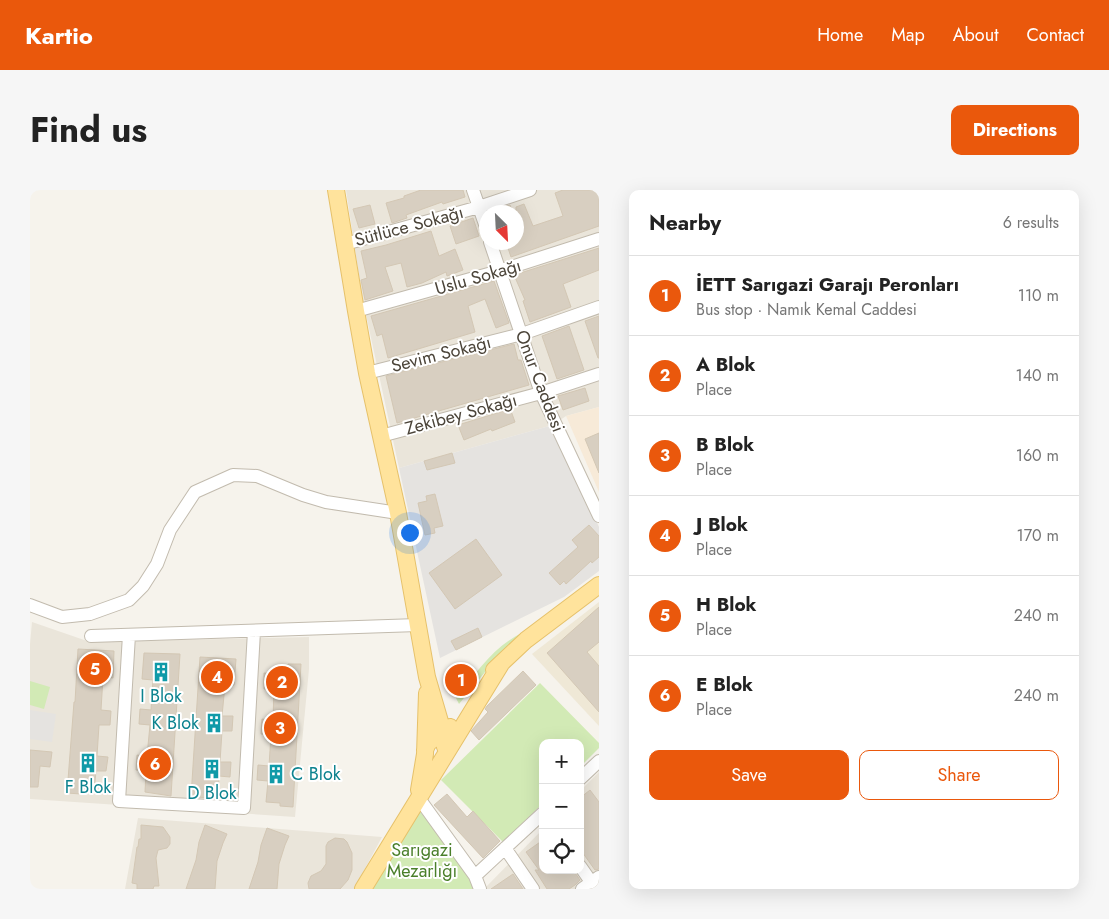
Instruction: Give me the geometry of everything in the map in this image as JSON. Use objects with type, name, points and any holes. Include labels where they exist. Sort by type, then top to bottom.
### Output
[{"type":"main road","points":[[336,190],[356,311],[398,513],[427,677],[437,748]]},
{"type":"main road","points":[[364,889],[418,797],[437,748],[487,676],[526,640],[599,585]]},
{"type":"main road","points":[[427,677],[437,748]]},
{"type":"street","points":[[473,190],[479,207]]},
{"type":"street","name":"Sütlüce Sokağı","points":[[485,205],[530,190]]},
{"type":"street","name":"Sütlüce Sokağı","points":[[345,244],[479,207]]},
{"type":"street","name":"Uslu Sokağı","points":[[356,311],[499,272],[599,239]]},
{"type":"street","name":"Onur Caddesi","points":[[492,250],[541,393],[599,516]]},
{"type":"street","name":"Sevim Sokağı","points":[[368,372],[522,334],[599,307]]},
{"type":"street","name":"Zekibey Sokağı","points":[[381,436],[541,393],[599,374]]},
{"type":"street","points":[[30,605],[62,617],[90,614],[129,600],[143,586],[157,564],[170,530],[195,492],[233,475],[257,476],[303,495],[326,502],[398,513]]},
{"type":"street","points":[[91,636],[418,626]]},
{"type":"street","points":[[129,634],[119,801],[244,808],[254,631]]},
{"type":"street","points":[[584,774],[595,764],[599,779]]},
{"type":"street","points":[[418,797],[475,876],[480,889]]},
{"type":"street","points":[[475,876],[539,817]]},
{"type":"street","points":[[505,848],[533,889]]},
{"type":"street","points":[[584,872],[592,884]]},
{"type":"shaded area","points":[[346,190],[599,190],[599,407],[566,416],[553,425],[399,468],[362,296]]},
{"type":"shaded area","points":[[599,407],[599,492],[566,416]]},
{"type":"shaded area","points":[[553,425],[599,527],[599,571],[564,597],[440,658],[399,468]]},
{"type":"shaded area","points":[[599,602],[599,726],[532,654]]},
{"type":"shaded area","points":[[32,622],[90,642],[309,637],[309,669],[295,817],[30,799],[30,644]]},
{"type":"shaded area","points":[[30,710],[56,714],[52,742],[30,739]]},
{"type":"shaded area","points":[[599,772],[599,889],[487,889],[486,887],[539,833],[539,874],[584,874],[584,787]]},
{"type":"shaded area","points":[[138,818],[382,837],[354,889],[125,889]]},
{"type":"green space","points":[[522,633],[494,661],[459,704],[456,698],[478,670],[503,645]]},
{"type":"green space","points":[[30,681],[50,687],[44,709],[30,705]]},
{"type":"green space","points":[[540,683],[599,743],[599,748],[584,763],[584,739],[539,739],[539,807],[503,842],[441,780]]},
{"type":"green space","name":"Sarıgazi Mezarlığı","points":[[419,810],[470,877],[474,889],[373,889]]},
{"type":"building","points":[[421,190],[463,190],[465,197],[443,204],[442,202],[406,215],[407,218],[392,223],[386,203],[404,198],[404,196]]},
{"type":"building","points":[[563,190],[599,190],[599,226],[511,257],[509,250],[524,250],[524,205],[521,205],[524,204],[533,226],[563,216],[555,193]]},
{"type":"building","points":[[370,205],[375,224],[359,228],[353,209]]},
{"type":"building","points":[[473,218],[479,236],[456,244],[450,226]]},
{"type":"building","points":[[431,231],[439,256],[455,249],[463,270],[447,276],[446,272],[422,283],[407,287],[401,263],[385,267],[393,291],[365,300],[361,280],[367,278],[361,251]]},
{"type":"building","points":[[599,248],[599,270],[563,284],[571,307],[530,322],[523,301],[525,300],[514,275]]},
{"type":"building","points":[[494,281],[509,323],[496,328],[485,299],[468,306],[475,332],[388,358],[382,334],[377,336],[371,316]]},
{"type":"building","points":[[599,316],[599,358],[598,358],[585,321]]},
{"type":"building","points":[[569,326],[584,370],[557,379],[542,336]]},
{"type":"building","points":[[514,344],[518,360],[521,360],[529,385],[397,423],[386,376]]},
{"type":"building","points":[[585,388],[589,401],[563,410],[558,396]]},
{"type":"building","points":[[507,410],[508,413],[511,411],[515,422],[464,440],[458,425]]},
{"type":"building","points":[[599,433],[599,473],[585,439]]},
{"type":"building","points":[[452,453],[455,463],[427,470],[424,461]]},
{"type":"building","points":[[435,494],[443,526],[434,528],[435,533],[425,535],[418,503],[427,501],[426,496]]},
{"type":"building","points":[[589,525],[599,536],[599,557],[592,563],[591,561],[566,584],[564,581],[560,585],[549,573],[578,547],[572,540]]},
{"type":"building","points":[[476,539],[502,575],[455,609],[429,573]]},
{"type":"building","points":[[599,607],[599,642],[587,652],[599,666],[599,712],[547,653]]},
{"type":"building","points":[[478,628],[482,637],[456,650],[451,641]]},
{"type":"building","points":[[78,649],[114,651],[113,678],[103,677],[101,710],[111,711],[110,725],[99,725],[97,756],[108,757],[106,771],[96,771],[94,792],[81,791],[81,794],[67,793]]},
{"type":"building","points":[[144,653],[180,654],[171,796],[145,792],[146,771],[136,770],[137,755],[147,756],[150,725],[139,724],[140,709],[151,710],[153,680],[142,679]]},
{"type":"building","points":[[200,657],[236,659],[234,685],[225,685],[222,716],[233,716],[232,731],[222,731],[220,762],[231,762],[230,777],[219,776],[218,798],[191,797]]},
{"type":"building","points":[[288,664],[301,664],[293,807],[280,806],[280,803],[266,802],[268,781],[257,780],[258,765],[269,766],[271,735],[261,734],[262,719],[273,720],[274,690],[264,689],[264,673],[287,674]]},
{"type":"building","points":[[523,671],[536,685],[479,740],[471,731],[488,712],[485,709]]},
{"type":"building","points":[[30,750],[52,752],[50,767],[40,766],[38,787],[30,787]]},
{"type":"building","points":[[590,790],[599,802],[599,869],[595,870],[584,855],[584,795]]},
{"type":"building","points":[[447,794],[467,817],[473,811],[500,841],[483,858],[434,805]]},
{"type":"building","points":[[141,825],[163,827],[170,837],[170,844],[167,848],[158,850],[156,858],[159,886],[154,886],[153,889],[137,889],[137,884],[132,883],[137,847],[139,839],[141,839]]},
{"type":"building","points":[[205,825],[227,834],[217,861],[215,889],[186,889],[196,860],[199,842]]},
{"type":"building","points":[[267,828],[289,836],[279,864],[277,889],[249,889],[258,862]]},
{"type":"building","points":[[335,838],[344,839],[352,853],[352,870],[348,880],[340,889],[309,889],[308,883],[311,876],[321,871],[326,864],[326,846],[328,842]]},
{"type":"building","points":[[539,843],[539,870],[526,852]]},
{"type":"building","points":[[535,870],[539,870],[539,874],[576,874],[580,880],[569,889],[547,889]]},
{"type":"building","points":[[513,874],[523,889],[491,889]]},
{"type":"place","name":"H Blok","points":[[95,669]]},
{"type":"place","name":"I Blok","points":[[161,672]]},
{"type":"place","name":"J Blok","points":[[217,677]]},
{"type":"place","name":"İETT Sarıgazi Garajı Peronları","points":[[461,680]]},
{"type":"place","name":"A Blok","points":[[282,682]]},
{"type":"place","name":"K Blok","points":[[214,723]]},
{"type":"place","name":"B Blok","points":[[280,728]]},
{"type":"place","name":"F Blok","points":[[88,763]]},
{"type":"place","name":"E Blok","points":[[155,764]]},
{"type":"place","name":"D Blok","points":[[212,769]]},
{"type":"place","name":"C Blok","points":[[276,774]]}]
